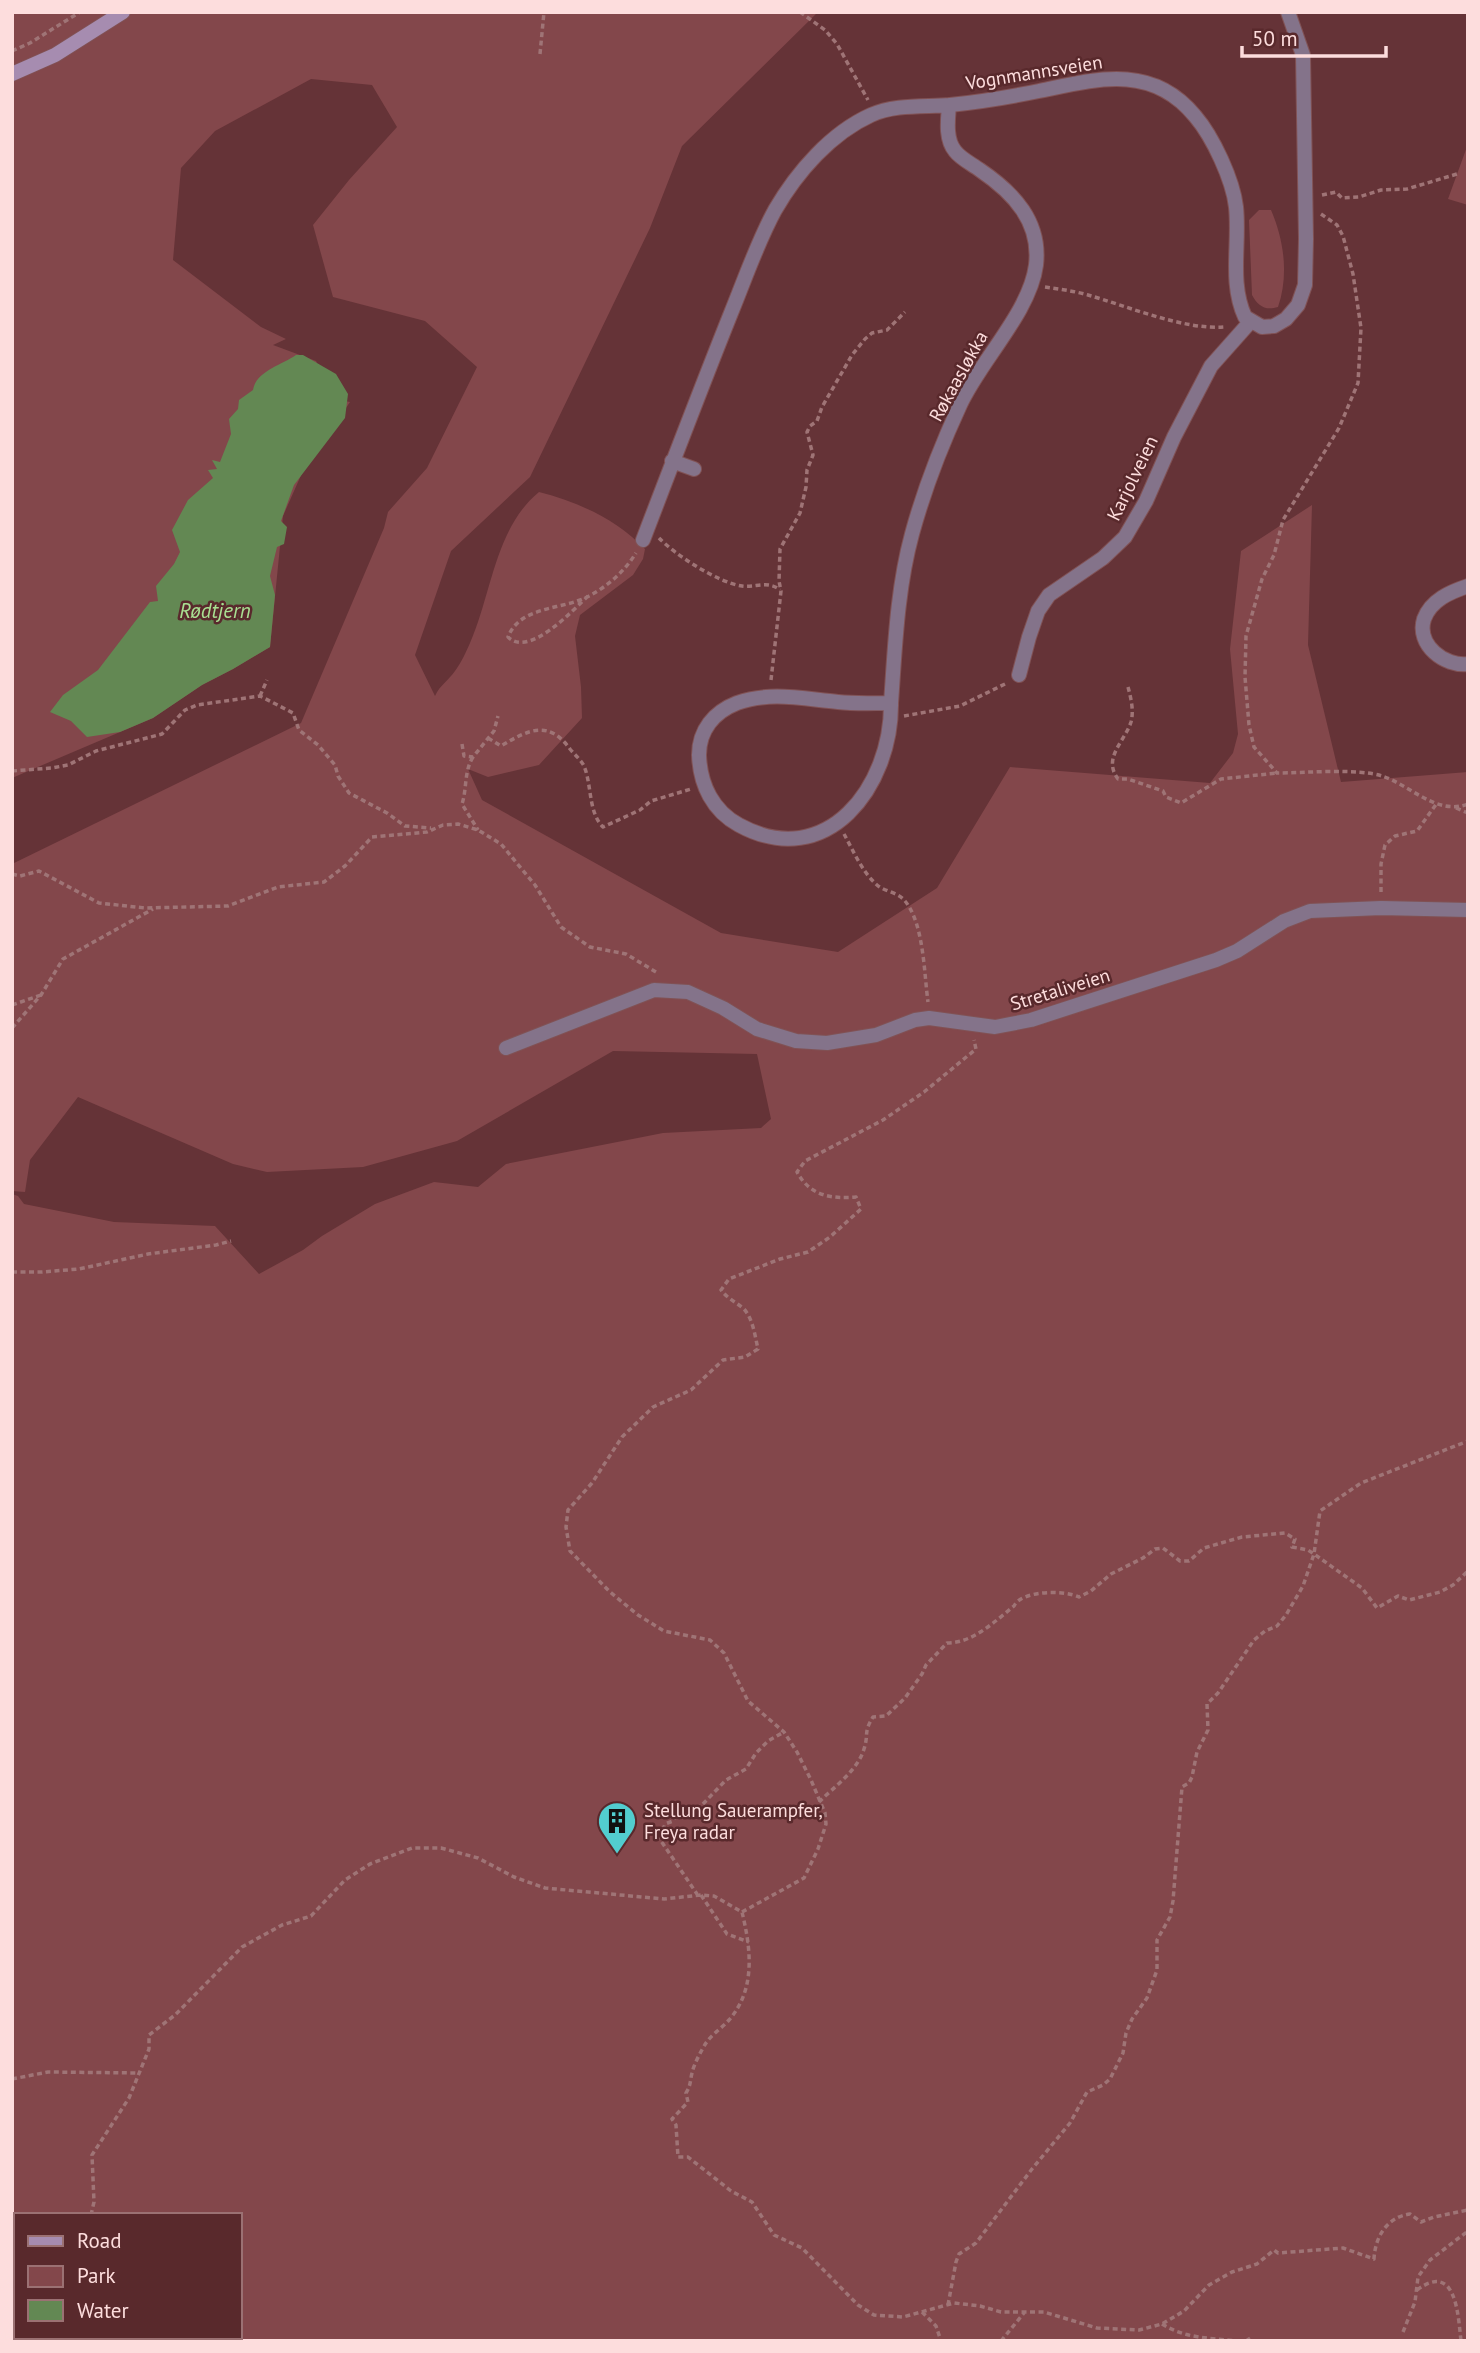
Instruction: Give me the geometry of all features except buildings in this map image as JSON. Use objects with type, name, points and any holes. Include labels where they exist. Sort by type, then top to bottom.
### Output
[{"type":"main road","points":[[12,74],[55,55],[122,12]]},
{"type":"street","points":[[1248,319],[1262,327],[1274,326],[1286,320],[1298,304],[1305,285],[1303,55],[1288,12]]},
{"type":"street","name":"Vognmannsveien","points":[[646,534],[741,289],[776,209],[803,171],[824,148],[845,128],[874,113],[901,108],[949,105],[1116,78],[1148,81],[1175,97],[1195,116],[1214,147],[1227,176],[1236,206],[1236,291],[1248,319]]},
{"type":"street","name":"Røkaasløkka","points":[[891,710],[768,696],[738,702],[720,711],[702,736],[699,766],[704,787],[715,806],[730,820],[756,835],[793,839],[812,835],[838,823],[860,802],[877,775],[887,747],[891,710],[903,577],[912,535],[941,449],[961,402],[1026,299],[1035,267],[1034,233],[1026,212],[1008,192],[954,151],[948,132],[949,105]]},
{"type":"street","name":"Karjolveien","points":[[1019,675],[1038,611],[1049,595],[1103,558],[1125,537],[1146,501],[1174,437],[1211,366],[1248,319]]},
{"type":"street","points":[[673,461],[694,469]]},
{"type":"street","points":[[1468,586],[1442,596],[1434,604],[1424,619],[1423,633],[1431,650],[1444,660],[1458,665],[1468,664]]},
{"type":"street","name":"Stretaliveien","points":[[506,1048],[654,990],[688,992],[723,1008],[757,1029],[796,1041],[827,1043],[876,1035],[915,1020],[929,1018],[995,1027],[1031,1020],[1203,964],[1237,951],[1284,921],[1310,911],[1381,908],[1468,909]]},
{"type":"path","points":[[12,51],[80,12]]},
{"type":"path","points":[[540,54],[544,12]]},
{"type":"path","points":[[800,12],[837,44],[874,113]]},
{"type":"path","points":[[1306,196],[1336,192],[1342,198],[1359,197],[1381,190],[1407,188],[1457,174]]},
{"type":"path","points":[[1277,773],[1254,747],[1248,725],[1246,636],[1259,588],[1273,555],[1283,520],[1339,428],[1358,383],[1361,328],[1353,274],[1343,236],[1337,225],[1320,213],[1306,212]]},
{"type":"path","points":[[1031,282],[1085,294],[1158,317],[1213,328],[1229,327],[1248,319]]},
{"type":"path","points":[[768,696],[781,592],[780,549],[800,513],[806,487],[807,470],[813,455],[807,432],[817,421],[822,407],[852,355],[864,340],[872,333],[887,330],[905,312]]},
{"type":"path","points":[[588,596],[527,615],[518,620],[508,637],[513,642],[531,641],[561,621],[588,596],[616,578],[632,559],[646,534],[711,574],[742,586],[761,584],[776,587],[781,592]]},
{"type":"path","points":[[891,710],[960,706],[995,691],[1019,675]]},
{"type":"path","points":[[260,696],[267,680]]},
{"type":"path","points":[[1128,687],[1132,719],[1117,745],[1113,773],[1118,779],[1128,779],[1163,791],[1166,797],[1181,803],[1221,779],[1277,773],[1364,773],[1383,776],[1417,795],[1468,813]]},
{"type":"path","points":[[12,771],[68,765],[96,751],[162,734],[185,710],[197,705],[260,696],[293,713],[299,730],[318,745],[335,765],[338,776],[349,793],[405,826],[433,828],[458,824],[478,830],[501,844],[535,885],[561,927],[590,947],[626,954],[657,973]]},
{"type":"path","points":[[478,830],[462,804],[466,794],[468,764],[494,731],[498,716]]},
{"type":"path","points":[[488,738],[501,746],[536,730],[545,729],[557,734],[585,767],[589,792],[597,818],[603,827],[630,815],[651,801],[676,792],[704,787]]},
{"type":"path","points":[[462,744],[464,757],[472,757]]},
{"type":"path","points":[[1381,908],[1381,864],[1385,845],[1395,836],[1417,831],[1437,803]]},
{"type":"path","points":[[1456,808],[1468,804]]},
{"type":"path","points":[[838,823],[862,865],[878,886],[904,898],[912,911],[920,938],[929,1018]]},
{"type":"path","points":[[12,874],[20,876],[39,871],[99,903],[155,908],[228,906],[278,887],[324,882],[345,866],[372,837],[426,832],[433,828]]},
{"type":"path","points":[[12,1028],[41,995],[64,959],[155,908]]},
{"type":"path","points":[[12,1005],[41,995]]},
{"type":"path","points":[[742,1912],[804,1878],[818,1849],[825,1813],[797,1752],[784,1732],[748,1701],[724,1653],[710,1640],[664,1631],[638,1615],[610,1592],[570,1551],[566,1527],[568,1510],[592,1483],[622,1437],[653,1406],[691,1390],[723,1360],[745,1357],[758,1349],[753,1327],[745,1310],[721,1290],[729,1279],[780,1259],[808,1252],[830,1237],[861,1209],[856,1197],[835,1198],[812,1191],[803,1184],[797,1172],[805,1161],[883,1120],[925,1092],[976,1049],[970,1024]]},
{"type":"path","points":[[12,1272],[79,1269],[148,1254],[232,1241]]},
{"type":"path","points":[[948,2305],[960,2254],[976,2243],[1032,2168],[1070,2123],[1087,2092],[1110,2079],[1123,2053],[1126,2033],[1147,1998],[1157,1970],[1157,1940],[1171,1917],[1182,1787],[1189,1783],[1192,1777],[1197,1752],[1208,1730],[1207,1704],[1218,1693],[1254,1640],[1277,1626],[1303,1587],[1314,1554],[1320,1511],[1361,1483],[1468,1441]]},
{"type":"path","points":[[820,1802],[857,1763],[864,1748],[865,1730],[873,1717],[886,1716],[905,1698],[926,1665],[947,1643],[960,1643],[981,1633],[1023,1597],[1046,1592],[1070,1593],[1079,1597],[1091,1591],[1111,1574],[1155,1549],[1163,1548],[1180,1560],[1189,1560],[1204,1548],[1242,1537],[1285,1533],[1296,1539],[1292,1547],[1308,1550],[1362,1588],[1377,1608],[1398,1595],[1409,1600],[1440,1592],[1453,1585],[1468,1571]]},
{"type":"path","points":[[750,1942],[727,1934],[658,1837],[665,1824],[673,1821],[677,1814],[701,1806],[726,1780],[746,1769],[768,1741],[784,1732]]},
{"type":"path","points":[[91,2213],[94,2202],[92,2155],[129,2098],[149,2049],[149,2035],[175,2015],[242,1947],[282,1925],[311,1916],[345,1880],[370,1864],[412,1848],[441,1848],[478,1858],[514,1877],[545,1888],[664,1899],[714,1896],[742,1912],[750,1942],[748,1984],[730,2020],[706,2042],[692,2072],[691,2084],[686,2093],[688,2102],[673,2119],[676,2125],[678,2157],[688,2157],[731,2191],[752,2202],[774,2235],[802,2248],[858,2305],[874,2315],[904,2317],[954,2303],[1000,2312],[1044,2312],[1097,2328],[1139,2330],[1163,2324],[1184,2311],[1209,2285],[1232,2272],[1257,2264],[1274,2250],[1278,2253],[1343,2248],[1374,2259],[1374,2246],[1387,2224],[1398,2216],[1410,2214],[1421,2222],[1468,2210]]},
{"type":"path","points":[[12,2079],[48,2072],[139,2073]]},
{"type":"path","points":[[1404,2332],[1418,2277],[1430,2260],[1468,2231]]},
{"type":"path","points":[[1416,2291],[1430,2281],[1439,2280],[1445,2283],[1457,2305],[1461,2341]]},
{"type":"path","points":[[922,2312],[936,2326],[941,2341]]},
{"type":"path","points":[[1002,2341],[1024,2313]]},
{"type":"path","points":[[1163,2324],[1175,2332],[1207,2340],[1238,2341]]},
{"type":"path","points":[[1246,2341],[1252,2337]]},
{"type":"green space","points":[[12,12],[818,12],[682,146],[650,228],[530,477],[451,551],[415,655],[435,696],[457,668],[468,646],[496,562],[513,524],[524,507],[539,492],[596,513],[634,538],[645,549],[643,559],[633,575],[580,615],[575,636],[582,718],[539,765],[488,777],[468,769],[482,800],[721,933],[838,952],[937,888],[1010,767],[1210,783],[1233,753],[1238,734],[1230,649],[1241,551],[1312,505],[1308,645],[1341,782],[1468,772],[1468,2341],[12,2341],[12,1194],[18,1196],[24,1204],[114,1222],[215,1226],[259,1274],[303,1250],[375,1204],[434,1182],[478,1187],[506,1164],[663,1133],[761,1128],[771,1119],[757,1054],[613,1051],[457,1141],[363,1167],[267,1172],[233,1164],[78,1097],[30,1160],[25,1192],[12,1191],[12,864],[301,723],[384,528],[388,512],[427,468],[477,367],[425,321],[333,297],[313,225],[397,127],[372,85],[311,79],[215,131],[181,168],[173,260],[261,327],[286,339],[273,345],[316,361],[335,399],[350,402],[302,473],[283,516],[270,647],[202,685],[153,718],[12,778]]},
{"type":"green space","points":[[1468,144],[1468,205],[1448,199]]},
{"type":"green space","points":[[1259,210],[1271,210],[1284,258],[1281,295],[1278,307],[1273,308],[1262,307],[1252,295],[1249,220]]},
{"type":"water","name":"Rødtjern","points":[[296,355],[303,355],[336,374],[348,394],[345,418],[294,485],[281,521],[287,527],[284,544],[277,547],[270,576],[275,595],[270,647],[202,685],[153,718],[120,732],[87,737],[71,721],[50,712],[63,695],[98,670],[150,602],[158,601],[156,586],[180,552],[172,530],[188,500],[213,478],[208,470],[217,469],[212,460],[220,462],[231,434],[229,419],[238,409],[239,400],[253,390],[255,383],[264,373]]},
{"type":"place","name":"Stellung Sauerampfer, Freya radar","points":[[617,1855]]}]
